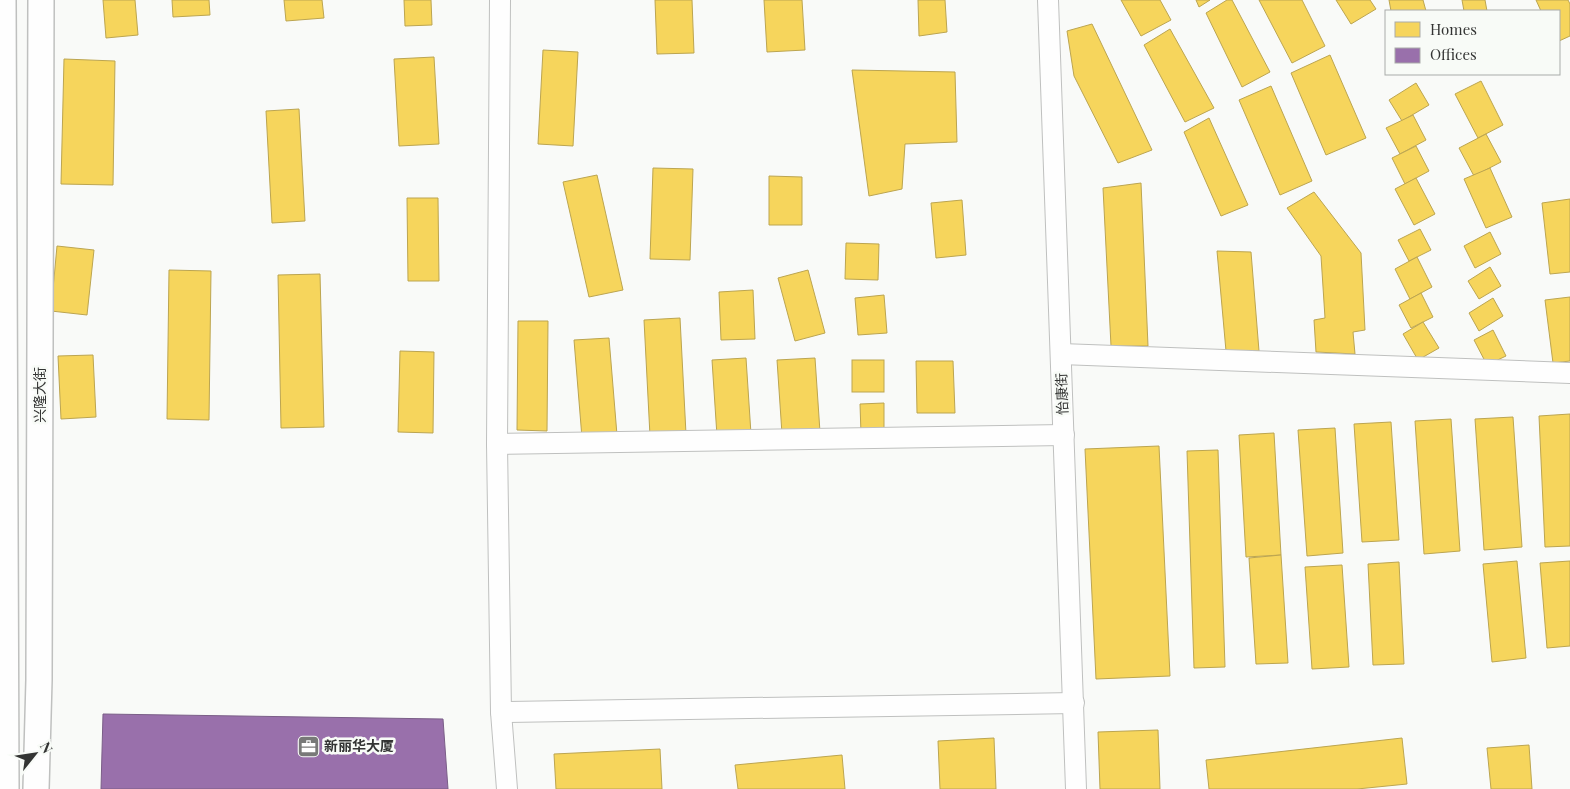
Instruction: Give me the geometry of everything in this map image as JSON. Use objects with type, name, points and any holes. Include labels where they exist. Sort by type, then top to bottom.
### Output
[{"type":"main road","points":[[3,0],[6,789]]},
{"type":"main road","name":"兴隆大街","points":[[36,789],[39,680],[41,0]]},
{"type":"street","points":[[500,0],[497,444],[501,712],[507,789]]},
{"type":"street","name":"怡康街","points":[[1048,0],[1076,789]]},
{"type":"street","points":[[1061,354],[1570,373]]},
{"type":"street","points":[[497,444],[1064,435]]},
{"type":"street","points":[[501,712],[1074,703]]},
{"type":"building: Homes","points":[[103,0],[135,0],[138,35],[106,38]]},
{"type":"building: Homes","points":[[172,0],[209,0],[210,15],[173,17]]},
{"type":"building: Homes","points":[[284,0],[322,0],[324,18],[286,21]]},
{"type":"building: Homes","points":[[404,0],[431,0],[432,25],[405,26]]},
{"type":"building: Homes","points":[[655,0],[692,0],[694,53],[657,54]]},
{"type":"building: Homes","points":[[764,0],[802,0],[805,50],[767,52]]},
{"type":"building: Homes","points":[[918,0],[945,0],[947,32],[919,36]]},
{"type":"building: Homes","points":[[1121,0],[1160,0],[1171,20],[1141,36]]},
{"type":"building: Homes","points":[[1196,0],[1210,0],[1199,7]]},
{"type":"building: Homes","points":[[1227,0],[1232,0],[1270,72],[1242,87],[1206,13]]},
{"type":"building: Homes","points":[[1259,0],[1302,0],[1325,46],[1292,63]]},
{"type":"building: Homes","points":[[1336,0],[1370,0],[1376,9],[1351,24]]},
{"type":"building: Homes","points":[[1389,0],[1423,0],[1426,10],[1391,10]]},
{"type":"building: Homes","points":[[1462,0],[1485,0],[1487,10],[1464,10]]},
{"type":"building: Homes","points":[[1536,0],[1568,0],[1570,4],[1570,36],[1560,41],[1560,10],[1541,10]]},
{"type":"building: Homes","points":[[1092,24],[1152,150],[1118,163],[1074,76],[1067,31]]},
{"type":"building: Homes","points":[[1170,29],[1214,108],[1185,122],[1144,45]]},
{"type":"building: Homes","points":[[543,50],[578,52],[573,146],[538,144]]},
{"type":"building: Homes","points":[[1330,55],[1366,138],[1326,155],[1291,73]]},
{"type":"building: Homes","points":[[434,57],[439,144],[399,146],[394,59]]},
{"type":"building: Homes","points":[[64,59],[115,61],[113,185],[61,184]]},
{"type":"building: Homes","points":[[852,70],[955,72],[957,142],[905,144],[902,189],[869,196]]},
{"type":"building: Homes","points":[[1481,81],[1503,125],[1478,138],[1455,94]]},
{"type":"building: Homes","points":[[1416,83],[1429,105],[1402,121],[1389,100]]},
{"type":"building: Homes","points":[[1271,86],[1312,181],[1280,195],[1239,100]]},
{"type":"building: Homes","points":[[299,109],[305,221],[272,223],[266,111]]},
{"type":"building: Homes","points":[[1413,115],[1426,140],[1400,154],[1386,128]]},
{"type":"building: Homes","points":[[1209,118],[1248,205],[1221,216],[1184,132]]},
{"type":"building: Homes","points":[[1486,134],[1501,162],[1474,176],[1459,148]]},
{"type":"building: Homes","points":[[1416,146],[1429,171],[1405,184],[1392,158]]},
{"type":"building: Homes","points":[[653,168],[693,169],[690,260],[650,259]]},
{"type":"building: Homes","points":[[1490,168],[1512,217],[1486,228],[1464,179]]},
{"type":"building: Homes","points":[[597,175],[623,290],[589,297],[563,182]]},
{"type":"building: Homes","points":[[769,176],[802,177],[802,225],[769,225]]},
{"type":"building: Homes","points":[[1416,178],[1435,214],[1414,225],[1395,189]]},
{"type":"building: Homes","points":[[1141,183],[1148,346],[1111,346],[1103,188]]},
{"type":"building: Homes","points":[[1314,192],[1361,253],[1365,330],[1353,332],[1355,354],[1316,352],[1314,320],[1325,318],[1321,256],[1287,208]]},
{"type":"building: Homes","points":[[407,198],[438,198],[439,281],[408,281]]},
{"type":"building: Homes","points":[[1570,199],[1570,272],[1550,274],[1542,203]]},
{"type":"building: Homes","points":[[962,200],[966,255],[936,258],[931,203]]},
{"type":"building: Homes","points":[[1420,229],[1431,250],[1409,261],[1398,240]]},
{"type":"building: Homes","points":[[1490,232],[1501,254],[1475,268],[1464,246]]},
{"type":"building: Homes","points":[[846,243],[879,244],[878,280],[845,279]]},
{"type":"building: Homes","points":[[57,246],[94,250],[87,315],[51,311]]},
{"type":"building: Homes","points":[[1217,251],[1251,252],[1259,351],[1226,351]]},
{"type":"building: Homes","points":[[1417,257],[1432,287],[1410,299],[1395,269]]},
{"type":"building: Homes","points":[[1490,267],[1501,286],[1479,299],[1468,281]]},
{"type":"building: Homes","points":[[169,270],[211,271],[209,420],[167,419]]},
{"type":"building: Homes","points":[[808,270],[825,333],[795,341],[778,278]]},
{"type":"building: Homes","points":[[320,274],[324,427],[281,428],[278,275]]},
{"type":"building: Homes","points":[[753,290],[755,339],[721,340],[719,292]]},
{"type":"building: Homes","points":[[1421,293],[1433,317],[1411,328],[1399,305]]},
{"type":"building: Homes","points":[[884,295],[887,333],[858,335],[855,298]]},
{"type":"building: Homes","points":[[1570,297],[1570,361],[1553,363],[1545,300]]},
{"type":"building: Homes","points":[[1493,298],[1503,316],[1479,331],[1469,313]]},
{"type":"building: Homes","points":[[680,318],[686,434],[650,436],[644,320]]},
{"type":"building: Homes","points":[[518,321],[548,321],[547,431],[517,430]]},
{"type":"building: Homes","points":[[1423,322],[1439,348],[1418,360],[1403,334]]},
{"type":"building: Homes","points":[[1493,330],[1506,356],[1487,365],[1474,340]]},
{"type":"building: Homes","points":[[609,338],[617,435],[582,438],[574,340]]},
{"type":"building: Homes","points":[[400,351],[434,352],[433,433],[398,432]]},
{"type":"building: Homes","points":[[93,355],[96,417],[61,419],[58,356]]},
{"type":"building: Homes","points":[[746,358],[751,434],[717,436],[712,360]]},
{"type":"building: Homes","points":[[815,358],[820,432],[782,434],[777,360]]},
{"type":"building: Homes","points":[[852,360],[884,360],[884,392],[852,392]]},
{"type":"building: Homes","points":[[916,361],[953,361],[955,413],[917,413]]},
{"type":"building: Homes","points":[[884,403],[884,434],[861,434],[860,404]]},
{"type":"building: Homes","points":[[1570,414],[1570,546],[1545,547],[1539,416]]},
{"type":"building: Homes","points":[[1513,417],[1522,547],[1484,550],[1475,419]]},
{"type":"building: Homes","points":[[1451,419],[1460,551],[1424,554],[1415,421]]},
{"type":"building: Homes","points":[[1391,422],[1399,540],[1362,542],[1354,424]]},
{"type":"building: Homes","points":[[1335,428],[1343,553],[1307,556],[1298,430]]},
{"type":"building: Homes","points":[[1274,433],[1281,555],[1246,557],[1239,435]]},
{"type":"building: Homes","points":[[1159,446],[1170,676],[1096,679],[1085,449]]},
{"type":"building: Homes","points":[[1218,450],[1225,667],[1194,668],[1187,451]]},
{"type":"building: Homes","points":[[1281,555],[1288,663],[1256,664],[1249,558]]},
{"type":"building: Homes","points":[[1517,561],[1526,658],[1492,662],[1483,564]]},
{"type":"building: Homes","points":[[1570,561],[1570,646],[1547,648],[1540,563]]},
{"type":"building: Homes","points":[[1399,562],[1404,664],[1373,665],[1368,564]]},
{"type":"building: Homes","points":[[1342,565],[1349,667],[1312,669],[1305,567]]},
{"type":"building: Homes","points":[[1158,730],[1160,789],[1100,789],[1098,732]]},
{"type":"building: Homes","points":[[994,738],[996,789],[940,789],[938,741]]},
{"type":"building: Homes","points":[[1402,738],[1407,784],[1357,789],[1209,789],[1206,760]]},
{"type":"building: Homes","points":[[1529,745],[1532,789],[1491,789],[1487,748]]},
{"type":"building: Homes","points":[[660,749],[662,789],[556,789],[554,754]]},
{"type":"building: Homes","points":[[842,755],[845,789],[738,789],[735,765]]},
{"type":"building: Offices","points":[[103,714],[443,719],[448,789],[101,789]]},
{"type":"place","name":"新丽华大厦","points":[[308,746]]}]
